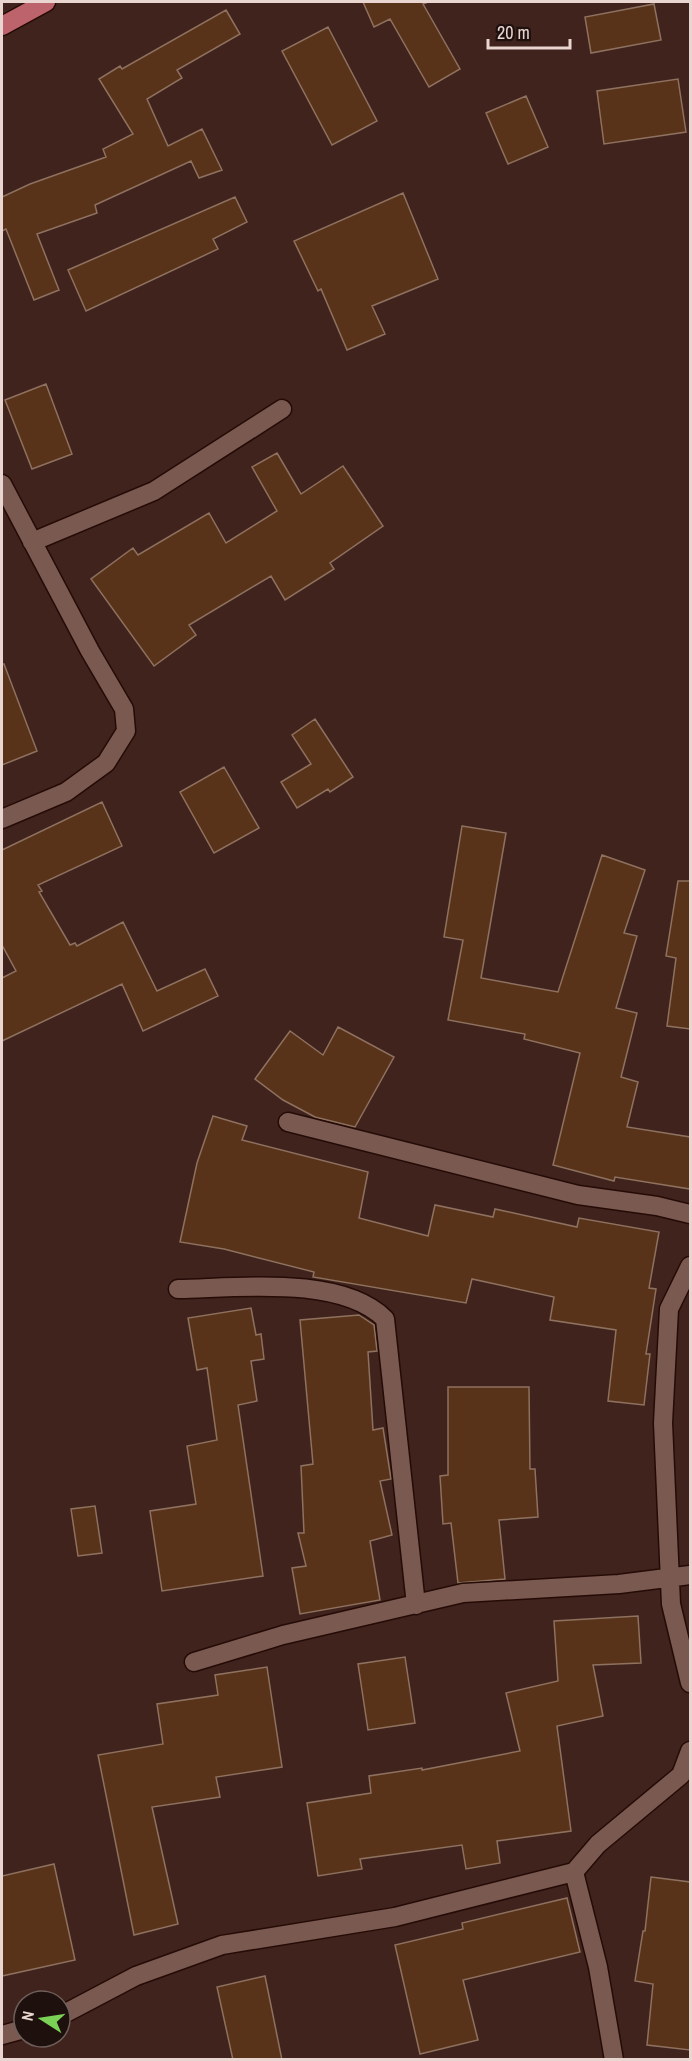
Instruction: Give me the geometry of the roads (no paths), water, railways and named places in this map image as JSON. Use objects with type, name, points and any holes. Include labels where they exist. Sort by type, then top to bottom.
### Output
[{"type":"main road","points":[[2,26],[46,2]]},
{"type":"street","points":[[32,542],[154,491],[282,410]]},
{"type":"street","points":[[2,484],[124,710],[126,731],[106,763],[66,792],[2,819]]},
{"type":"street","points":[[288,1122],[578,1195],[657,1206],[690,1214]]},
{"type":"street","points":[[690,1266],[669,1309],[664,1368],[663,1423],[670,1604],[690,1683]]},
{"type":"street","points":[[178,1289],[278,1288],[337,1293],[374,1307],[385,1318],[416,1605]]},
{"type":"street","points":[[194,1662],[283,1635],[464,1593],[619,1584],[690,1575]]},
{"type":"street","points":[[72,2010],[136,1976],[222,1945],[395,1917],[573,1872],[598,1844],[681,1775],[690,1751]]},
{"type":"street","points":[[573,1872],[598,1967],[614,2060]]}]
